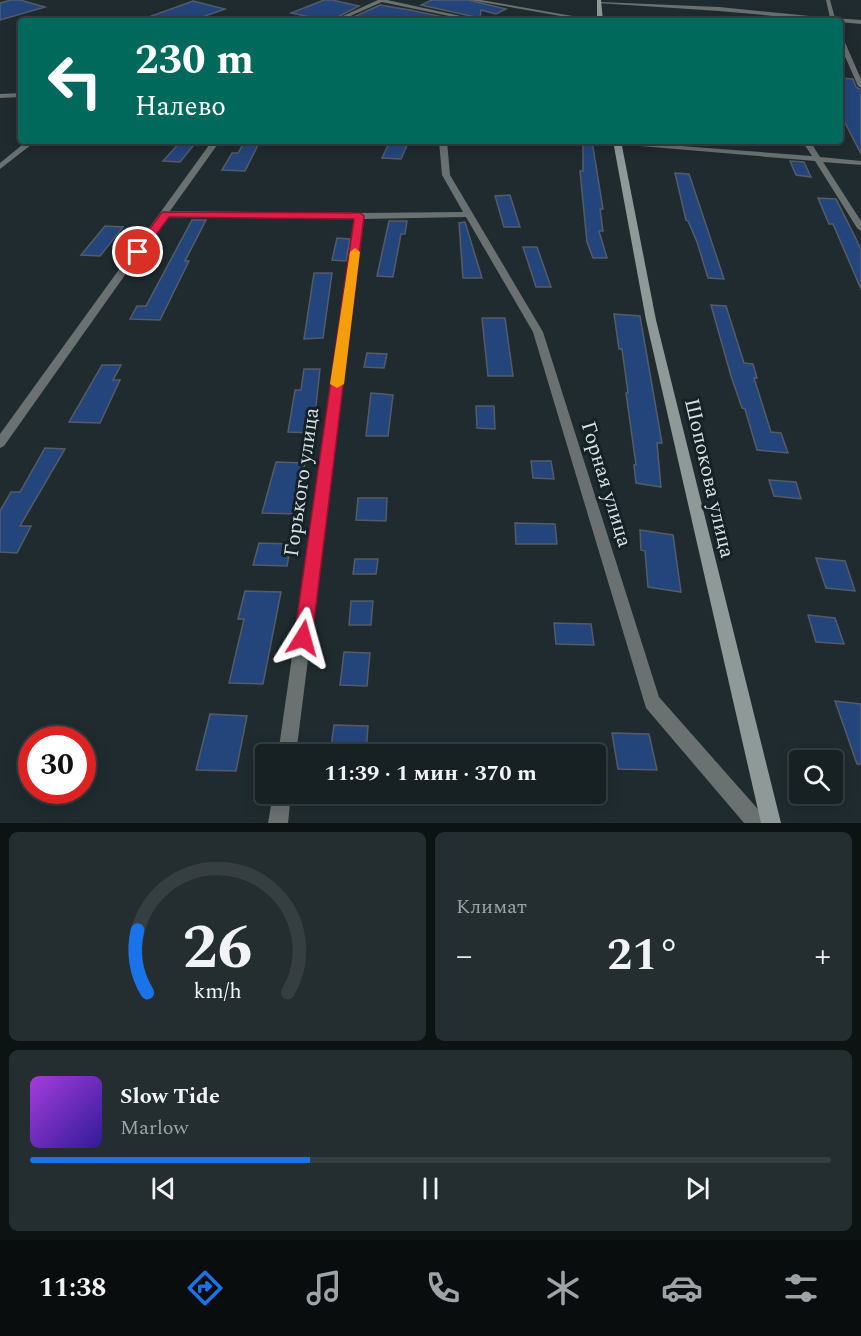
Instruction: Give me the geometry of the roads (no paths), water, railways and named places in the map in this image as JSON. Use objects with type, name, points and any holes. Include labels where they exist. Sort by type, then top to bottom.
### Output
[{"type":"street","points":[[342,18],[381,0],[410,5],[451,18]]},
{"type":"street","points":[[410,5],[423,0]]},
{"type":"street","points":[[472,0],[581,18]]},
{"type":"street","points":[[828,0],[832,18]]},
{"type":"street","points":[[599,18],[599,2],[719,9],[808,18]]},
{"type":"street","points":[[732,6],[739,18]]},
{"type":"street","points":[[843,20],[861,21]]},
{"type":"street","points":[[843,45],[861,86]]},
{"type":"street","points":[[0,96],[18,95]]},
{"type":"street","points":[[0,167],[28,144]]},
{"type":"street","points":[[0,443],[214,144]]},
{"type":"street","name":"Горная улица","points":[[443,144],[446,175],[538,332],[652,702],[757,823]]},
{"type":"street","name":"Шопокова улица","points":[[617,144],[651,320],[771,823]]},
{"type":"street","points":[[639,144],[861,164]]},
{"type":"street","points":[[808,144],[861,228]]},
{"type":"street","points":[[166,214],[360,216],[469,214]]},
{"type":"street","name":"Горького улица","points":[[288,744],[360,216]]},
{"type":"street","points":[[278,823],[281,804]]}]
